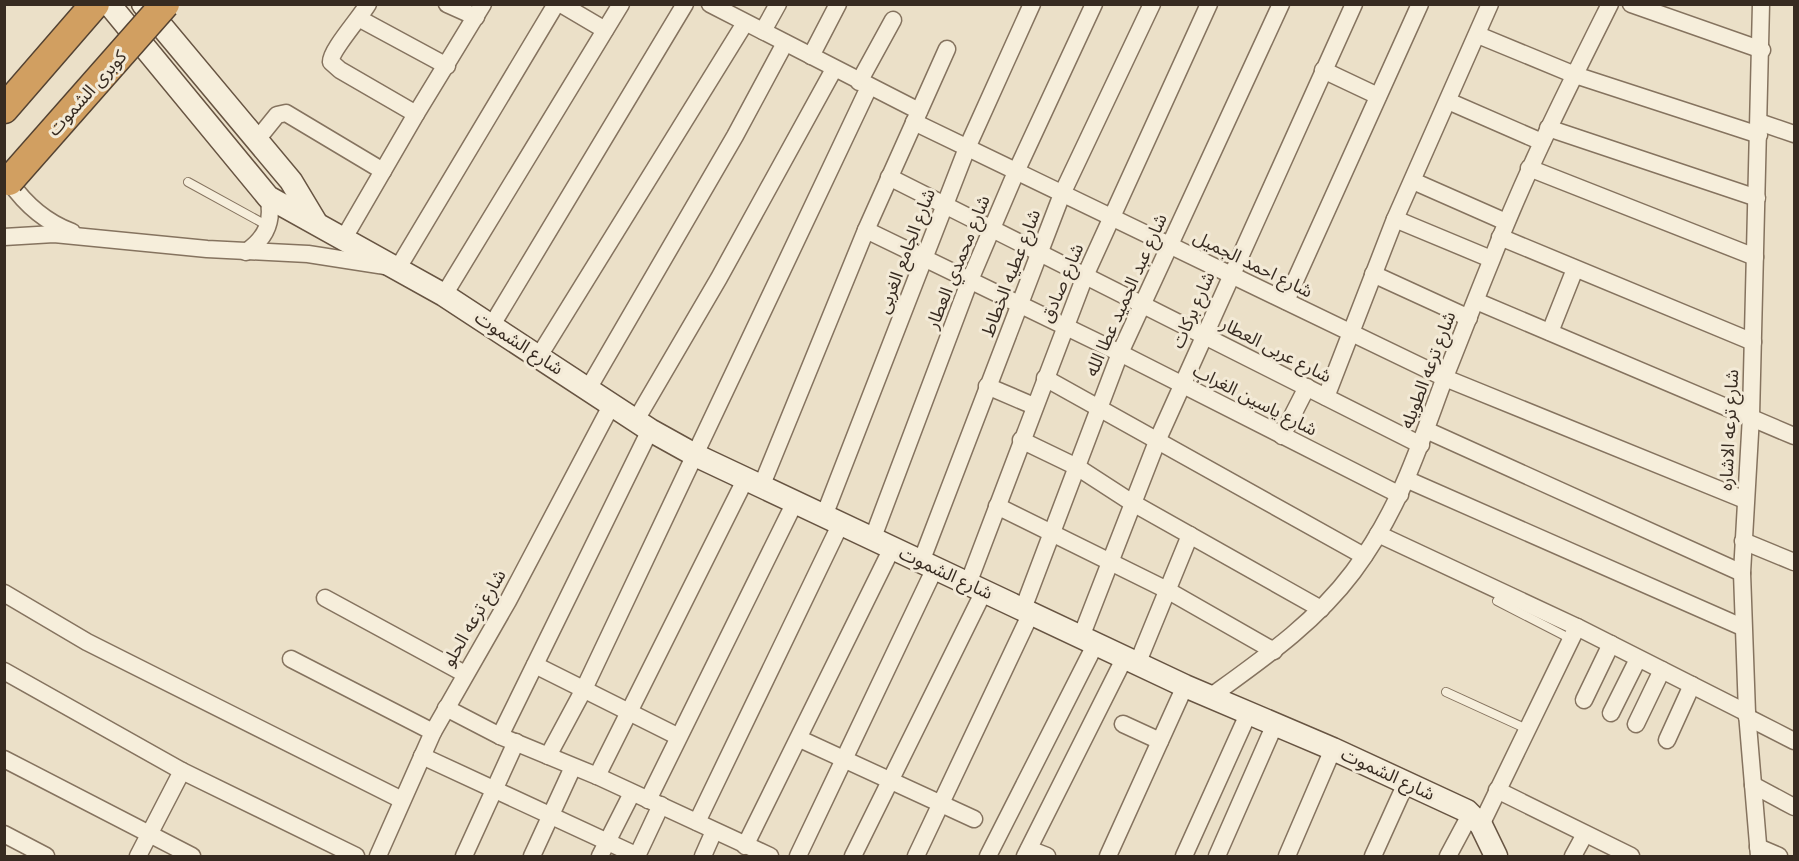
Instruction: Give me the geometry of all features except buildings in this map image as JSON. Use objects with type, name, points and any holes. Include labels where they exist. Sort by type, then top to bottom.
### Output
[{"type":"highway","points":[[4,109],[95,4]]},
{"type":"highway","name":"كوبرى الشموت","points":[[7,184],[165,4]]},
{"type":"street","name":"شارع الشموت","points":[[109,4],[268,197],[315,221],[444,295],[643,425],[695,455],[753,484],[1185,686],[1333,749],[1476,819]]},
{"type":"street","name":"شارع الشموت","points":[[143,4],[291,181],[315,221]]},
{"type":"street","points":[[344,238],[416,114],[480,11],[447,4]]},
{"type":"street","points":[[398,268],[556,4]]},
{"type":"street","points":[[561,4],[605,30]]},
{"type":"street","points":[[444,295],[621,4]]},
{"type":"street","points":[[492,325],[686,4]]},
{"type":"street","points":[[762,31],[778,4]]},
{"type":"street","points":[[811,56],[838,4]]},
{"type":"street","name":"شارع الجامع الغربى","points":[[697,822],[832,519],[924,259],[967,148],[1032,4]]},
{"type":"street","name":"شارع محمدي العطار","points":[[745,846],[800,739],[882,544],[970,280],[1016,172],[1094,4]]},
{"type":"street","name":"شارع عطيه الخطاط","points":[[798,856],[928,565],[987,386],[1062,194],[1152,4]]},
{"type":"street","name":"شارع صادق","points":[[853,856],[890,782],[976,587],[997,506],[1064,327],[1209,4]]},
{"type":"street","name":"شارع عبد الحميد عطا الله","points":[[916,856],[1027,611],[1052,533],[1120,353],[1281,4]]},
{"type":"street","name":"شارع بركات","points":[[988,856],[1089,640],[1111,561],[1131,502],[1158,439],[1230,274],[1354,4]]},
{"type":"street","points":[[1286,301],[1420,4]]},
{"type":"street","points":[[1326,397],[1353,333],[1395,219],[1490,4]]},
{"type":"street","name":"شارع ترعه الطويله","points":[[1210,697],[1274,651],[1321,609],[1364,556],[1378,534],[1404,488],[1528,168],[1610,4]]},
{"type":"street","points":[[1631,4],[1761,50]]},
{"type":"street","name":"شارع ترعه الاشاره","points":[[1759,852],[1747,715],[1742,627],[1742,573],[1751,416],[1761,4]]},
{"type":"street","name":"شارع احمد الجميل","points":[[713,5],[864,84],[967,148],[1445,378],[1745,500]]},
{"type":"street","points":[[416,114],[339,70],[331,62],[331,54],[364,12],[447,66]]},
{"type":"street","points":[[548,756],[584,689],[695,455],[893,20]]},
{"type":"street","points":[[539,356],[745,23]]},
{"type":"street","points":[[1478,35],[1575,75],[1759,129],[1794,134]]},
{"type":"street","points":[[588,389],[730,146],[785,44]]},
{"type":"street","points":[[597,777],[629,712],[753,484],[947,49]]},
{"type":"street","points":[[464,856],[494,788],[508,739],[536,665],[643,425],[719,278],[834,69]]},
{"type":"street","points":[[1323,70],[1378,96]]},
{"type":"street","points":[[1448,101],[1545,135],[1757,198]]},
{"type":"street","points":[[256,141],[277,115],[286,113],[383,171]]},
{"type":"street","points":[[1528,168],[1755,256]]},
{"type":"street","name":"شارع عربى العطار","points":[[889,177],[1326,397],[1742,573]]},
{"type":"street","points":[[1413,181],[1575,270],[1753,342]]},
{"type":"street","points":[[7,184],[46,219],[62,228],[96,238]]},
{"type":"street","points":[[246,252],[260,241],[268,226],[271,217],[268,197]]},
{"type":"street","points":[[1395,219],[1491,259]]},
{"type":"street","name":"شارع ياسين الغراب","points":[[866,230],[1120,353],[1282,436],[1742,627]]},
{"type":"street","points":[[4,237],[54,234],[96,238]]},
{"type":"street","name":"شارع الشموت","points":[[96,238],[246,252],[338,257],[398,268]]},
{"type":"street","points":[[1550,332],[1575,270]]},
{"type":"street","points":[[1373,274],[1469,318]]},
{"type":"street","points":[[1476,301],[1794,436]]},
{"type":"street","points":[[1045,378],[1364,556]]},
{"type":"street","points":[[987,386],[1034,406]]},
{"type":"street","points":[[1282,436],[1307,387]]},
{"type":"street","name":"شارع ترعه الحلو","points":[[378,856],[433,732],[508,601],[612,404]]},
{"type":"street","points":[[1021,440],[1077,467],[1131,502],[1321,609]]},
{"type":"street","points":[[422,756],[550,815],[603,849],[637,856],[677,736],[795,502]]},
{"type":"street","points":[[997,506],[1167,590],[1274,651]]},
{"type":"street","points":[[1378,534],[1574,633],[1611,644],[1794,741]]},
{"type":"street","points":[[1047,856],[1027,853],[1167,590],[1190,535]]},
{"type":"street","points":[[1743,541],[1794,562]]},
{"type":"street","points":[[4,593],[87,642],[402,800]]},
{"type":"street","points":[[325,598],[465,674]]},
{"type":"street","points":[[1448,856],[1497,790],[1574,633]]},
{"type":"street","points":[[1584,700],[1611,644]]},
{"type":"street","points":[[291,659],[433,732]]},
{"type":"street","points":[[1611,713],[1638,659]]},
{"type":"street","points":[[536,665],[677,736]]},
{"type":"street","points":[[1636,724],[1662,670]]},
{"type":"street","points":[[4,671],[182,771],[356,856]]},
{"type":"street","points":[[1108,856],[1185,686]]},
{"type":"street","points":[[1667,740],[1692,686]]},
{"type":"street","points":[[446,708],[508,739],[597,777],[768,856]]},
{"type":"street","points":[[1184,856],[1249,712]]},
{"type":"street","points":[[1123,724],[1160,741]]},
{"type":"street","points":[[1217,856],[1275,724]]},
{"type":"street","points":[[800,739],[974,819]]},
{"type":"street","points":[[1287,856],[1333,749]]},
{"type":"street","points":[[4,759],[192,856]]},
{"type":"street","points":[[532,856],[573,767]]},
{"type":"street","points":[[138,856],[182,771]]},
{"type":"street","points":[[1373,856],[1406,783]]},
{"type":"street","points":[[1753,785],[1794,807]]},
{"type":"street","points":[[1497,790],[1631,856]]},
{"type":"street","points":[[603,849],[632,793]]},
{"type":"street","points":[[1476,819],[1491,853]]},
{"type":"street","points":[[703,856],[714,831]]},
{"type":"street","points":[[4,834],[46,856]]},
{"type":"street","points":[[1573,856],[1585,834]]},
{"type":"street","points":[[1759,852],[1779,856]]},
{"type":"lane","points":[[188,182],[268,226]]},
{"type":"lane","points":[[1497,601],[1574,633]]},
{"type":"lane","points":[[1446,692],[1527,729]]}]
